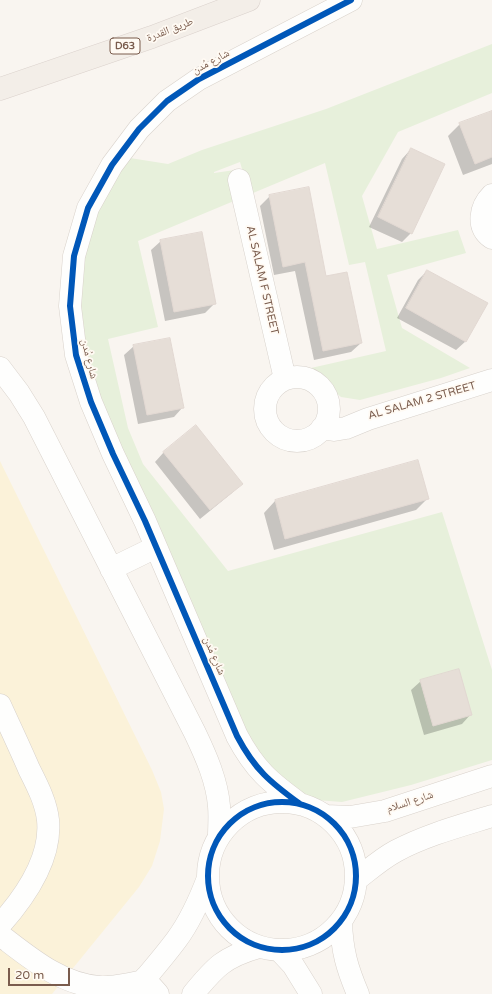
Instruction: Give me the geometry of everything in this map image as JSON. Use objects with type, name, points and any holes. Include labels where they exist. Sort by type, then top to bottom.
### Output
[{"type":"main road","name":"طريق القدرة","points":[[0,89],[152,37],[248,0]]},
{"type":"main road","points":[[0,96],[38,76]]},
{"type":"street","name":"شارع مُدن","points":[[300,804],[273,784],[258,770],[237,736],[156,547],[91,402],[76,355],[70,299],[74,256],[88,208],[112,165],[139,129],[167,101],[199,79],[350,0]]},
{"type":"street","name":"AL SALAM F STREET","points":[[239,180],[285,379]]},
{"type":"street","points":[[492,195],[485,202],[481,219],[483,228],[492,238]]},
{"type":"street","points":[[0,368],[19,393],[34,417],[204,751],[219,806],[219,837]]},
{"type":"street","points":[[297,377],[308,379],[318,385],[326,394],[329,405],[328,418],[322,428],[310,438],[298,442],[286,439],[275,432],[268,422],[265,410],[267,397],[275,386],[285,379],[297,377]]},
{"type":"street","name":"AL SALAM 2 STREET","points":[[329,405],[368,419],[492,380]]},
{"type":"street","points":[[322,428],[334,430],[346,428],[368,419]]},
{"type":"street","points":[[112,569],[156,547]]},
{"type":"street","points":[[0,705],[43,798],[48,820],[48,832],[44,854],[34,877],[20,900],[0,925]]},
{"type":"street","name":"شارع السلام","points":[[326,816],[350,817],[385,811],[492,776]]},
{"type":"street","points":[[193,994],[210,973],[224,961],[241,952],[269,949],[302,948],[324,938],[341,922],[352,902],[356,880],[355,860],[348,842],[337,826],[326,816],[314,809],[300,804],[281,802],[263,805],[246,812],[231,823],[219,837],[210,857],[208,878],[209,895],[222,921],[240,938],[269,949],[293,965],[311,994]]},
{"type":"street","points":[[356,880],[375,864],[395,851],[416,841],[492,816]]},
{"type":"street","points":[[0,935],[33,959],[75,983],[107,987],[144,987],[190,919],[208,878]]},
{"type":"street","points":[[341,922],[342,943],[346,962],[358,994]]},
{"type":"street","points":[[33,959],[61,994]]},
{"type":"green space","points":[[492,44],[492,93],[398,132],[362,196],[377,249],[458,230],[466,253],[387,275],[402,328],[470,368],[441,378],[360,400],[341,397],[325,384],[311,368],[386,351],[365,262],[349,265],[325,163],[138,241],[158,327],[108,339],[128,428],[143,464],[228,571],[442,512],[492,670],[492,760],[411,785],[342,802],[316,800],[293,791],[243,749],[71,329],[86,219],[130,158],[168,164],[202,150],[326,109]],"holes":[[[240,162],[242,169],[214,173]]]},
{"type":"sand","points":[[0,461],[152,770],[161,792],[164,809],[160,841],[152,866],[139,887],[52,994],[0,994]]},
{"type":"building","points":[[492,111],[492,157],[475,164],[459,123]]},
{"type":"building","points":[[411,148],[445,164],[412,234],[378,217]]},
{"type":"building","points":[[309,187],[326,276],[347,272],[362,343],[323,351],[305,262],[283,267],[269,195]]},
{"type":"building","points":[[202,232],[216,304],[174,312],[160,240]]},
{"type":"building","points":[[427,270],[488,303],[466,342],[406,308]]},
{"type":"building","points":[[170,338],[184,408],[147,415],[133,345]]},
{"type":"building","points":[[196,425],[243,484],[210,510],[163,452]]},
{"type":"building","points":[[418,460],[429,499],[285,539],[275,500]]},
{"type":"building","points":[[459,669],[472,715],[433,726],[420,680]]},
{"type":"cycle path","points":[[300,804],[280,789],[257,767],[237,736],[145,521],[113,454],[91,402],[76,355],[70,306],[74,256],[88,208],[112,165],[139,129],[167,101],[199,79],[351,0]]},
{"type":"cycle path","points":[[289,802],[303,805],[323,814],[339,829],[344,835],[353,855],[356,876],[355,890],[347,911],[344,917],[329,933],[323,938],[303,947],[289,950],[275,950],[261,947],[241,938],[220,917],[209,890],[208,869],[211,855],[220,835],[241,814],[268,803],[289,802]]}]
